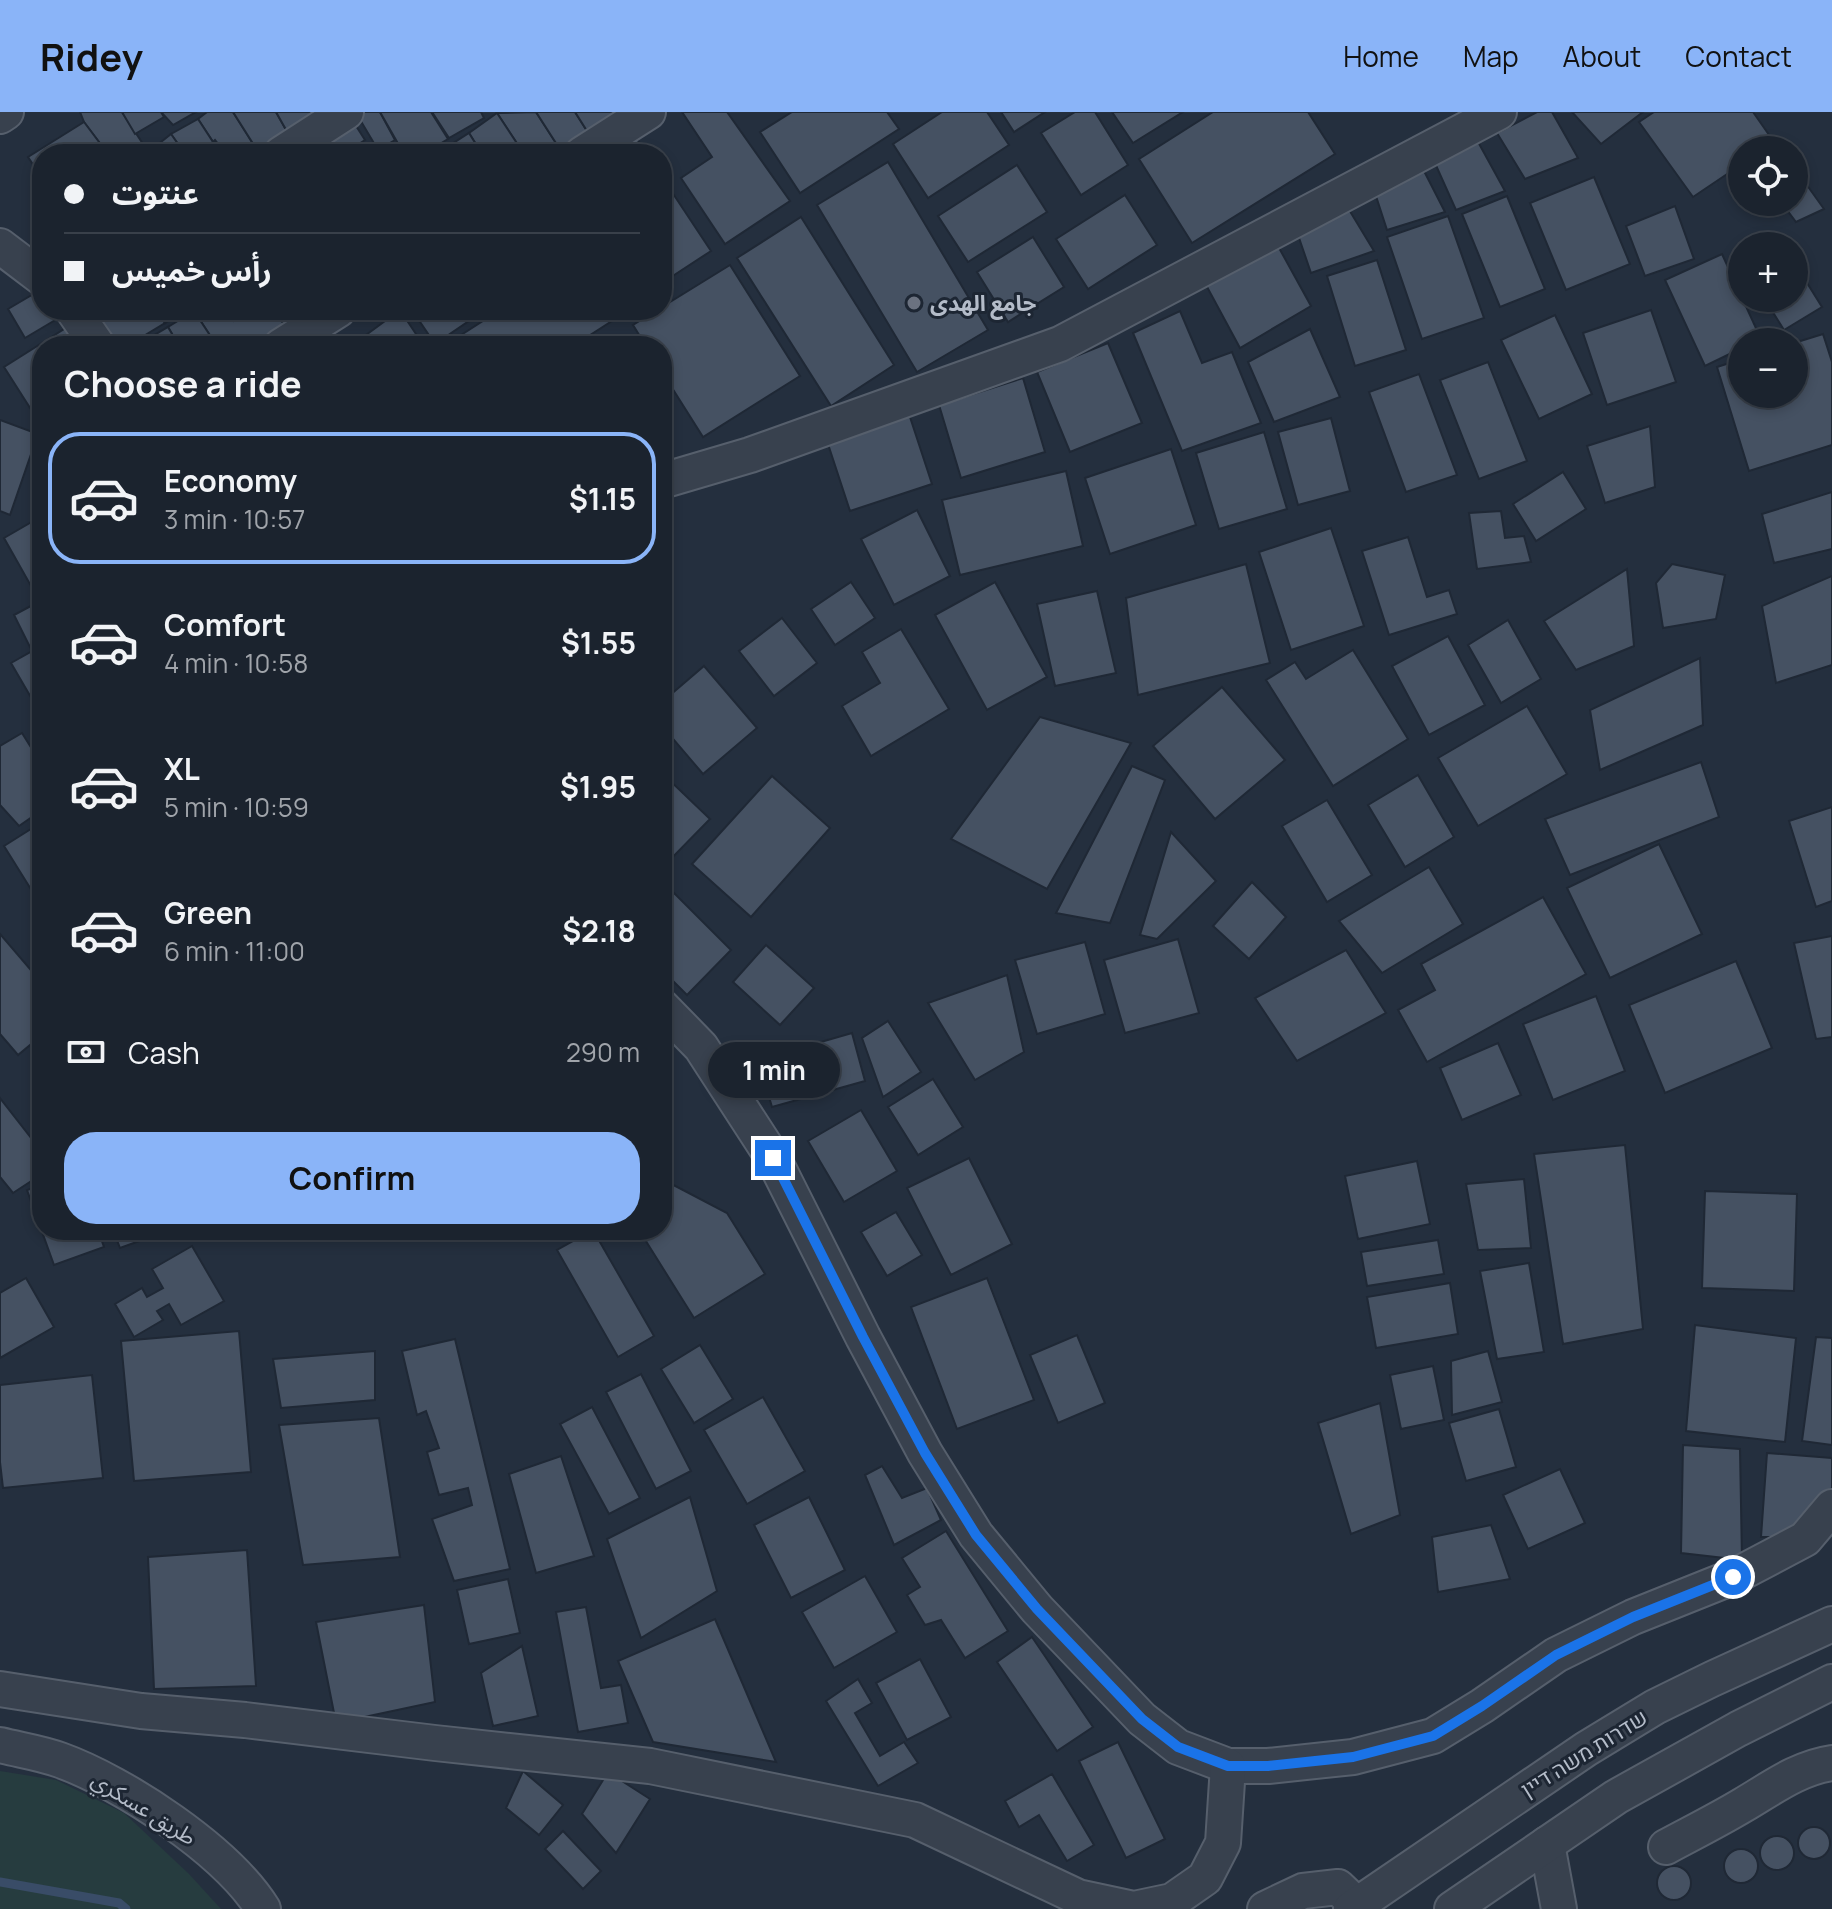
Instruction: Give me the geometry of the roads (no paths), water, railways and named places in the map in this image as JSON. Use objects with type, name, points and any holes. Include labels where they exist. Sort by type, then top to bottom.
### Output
[{"type":"street","points":[[0,116],[6,112]]},
{"type":"street","points":[[296,144],[346,112]]},
{"type":"street","points":[[598,144],[648,112]]},
{"type":"street","points":[[672,478],[750,455],[1060,344],[1499,112]]},
{"type":"street","points":[[0,246],[32,270]]},
{"type":"street","points":[[297,336],[322,320]]},
{"type":"street","points":[[672,1017],[701,1047],[773,1158],[918,1441],[976,1535],[1037,1609],[1142,1719],[1178,1747],[1228,1766],[1268,1766],[1353,1757],[1433,1736],[1556,1655],[1633,1617],[1733,1577],[1805,1539],[1832,1507]]},
{"type":"street","name":"שדרות משה דיין","points":[[1357,1907],[1597,1742],[1655,1707],[1832,1624]]},
{"type":"street","points":[[1452,1909],[1616,1797],[1683,1758],[1832,1682]]},
{"type":"street","points":[[0,1689],[141,1711],[650,1766],[915,1820],[1078,1897],[1134,1909],[1172,1901],[1205,1878],[1223,1843],[1228,1766]]},
{"type":"street","name":"طريق عسكري","points":[[0,1745],[59,1759],[110,1782],[208,1849],[252,1891],[263,1909]]},
{"type":"street","points":[[1666,1847],[1779,1782],[1814,1766],[1832,1763]]},
{"type":"street","points":[[1547,1844],[1559,1909]]},
{"type":"street","points":[[1265,1909],[1303,1891],[1338,1887],[1357,1907]]},
{"type":"waterway","points":[[0,1882],[119,1903],[126,1909]]},
{"type":"place","name":"جامع الهدى","points":[[914,303]]}]
